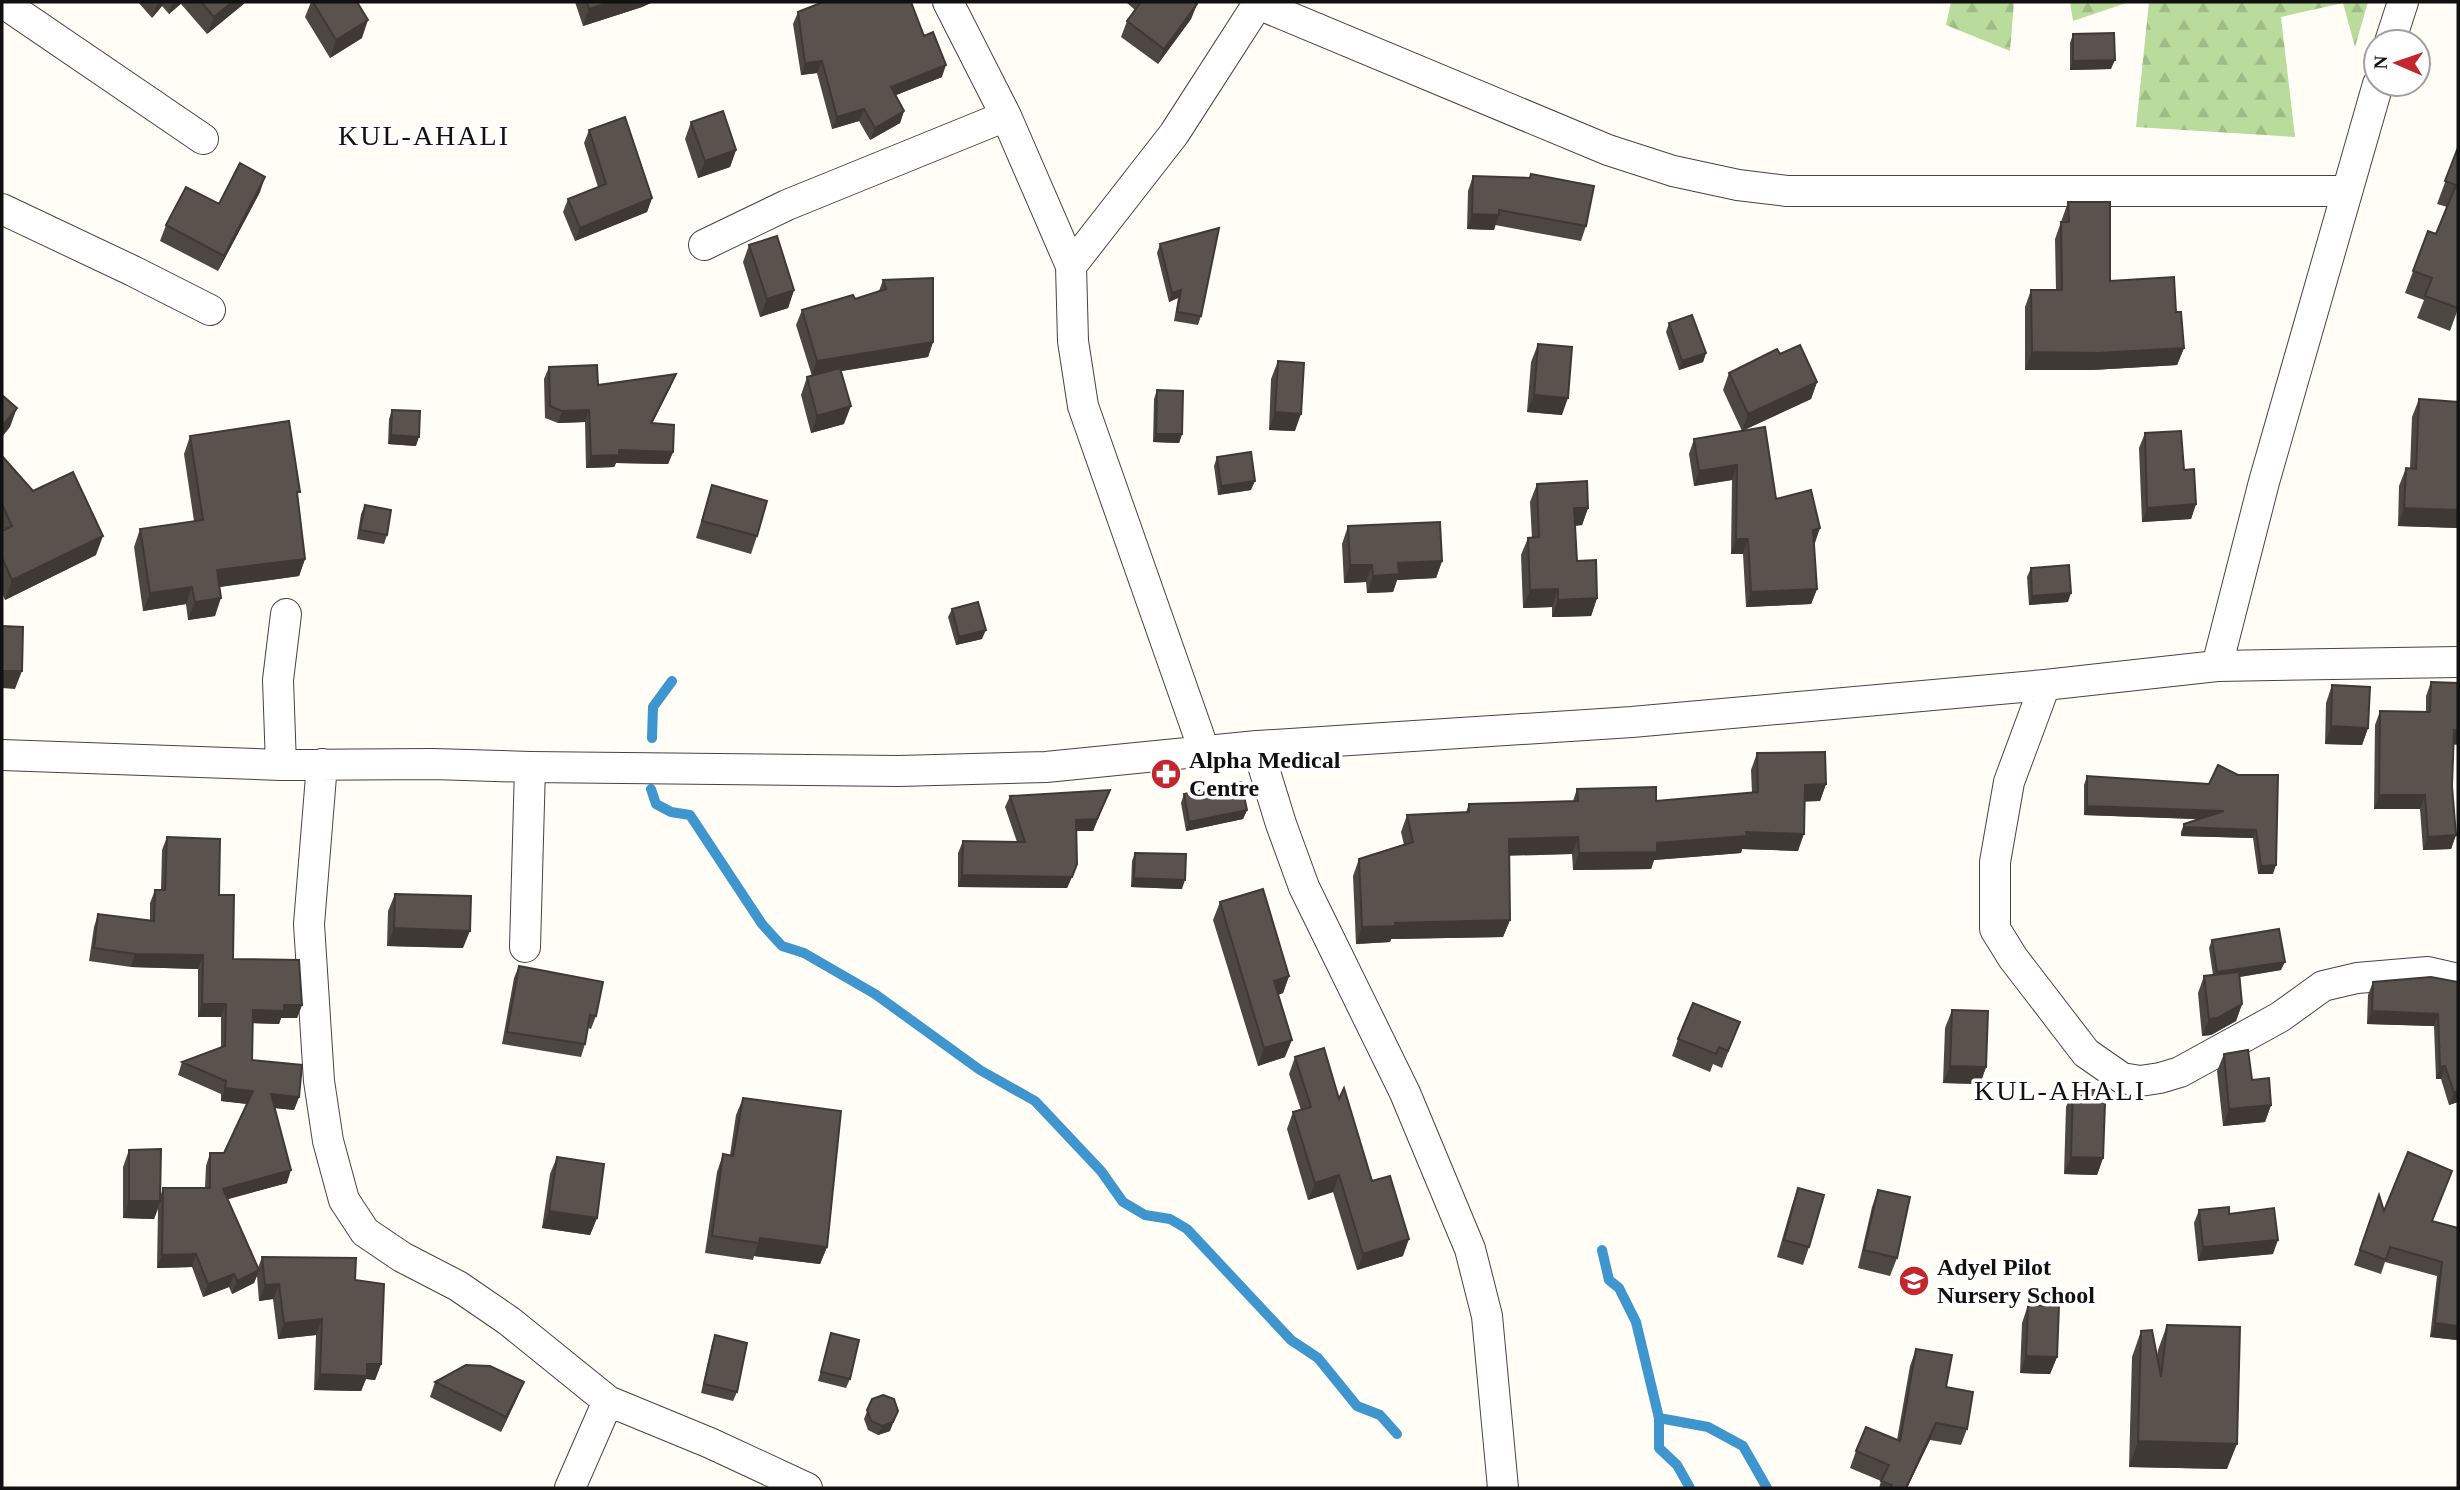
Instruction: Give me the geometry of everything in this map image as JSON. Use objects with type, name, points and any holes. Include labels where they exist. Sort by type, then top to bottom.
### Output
[{"type":"street","points":[[2,2],[203,139]]},
{"type":"street","points":[[948,2],[1006,116],[1071,266],[1073,341],[1083,405],[1205,753]]},
{"type":"street","points":[[2395,28],[2403,2]]},
{"type":"street","points":[[1071,266],[1174,134],[1259,3],[1608,150],[1673,171],[1738,185],[1787,191],[2347,191]]},
{"type":"street","points":[[2217,666],[2264,482],[2374,98]]},
{"type":"street","points":[[704,245],[787,205],[1006,116]]},
{"type":"street","points":[[2,209],[209,310]]},
{"type":"street","points":[[281,765],[278,680],[286,614]]},
{"type":"street","points":[[2,755],[281,765],[433,764],[912,770],[1046,767],[1257,747],[1632,722],[2045,685],[2217,666],[2458,662]]},
{"type":"street","points":[[2045,685],[2009,782],[1995,862],[1995,929],[2013,958],[2086,1053],[2122,1078],[2140,1081],[2160,1078],[2180,1072],[2280,1017],[2323,986],[2357,978],[2428,972],[2458,979]]},
{"type":"street","points":[[1257,747],[1304,887],[1405,1093],[1469,1249],[1486,1316],[1503,1488]]},
{"type":"street","points":[[322,764],[309,924],[319,1081],[328,1141],[344,1200],[365,1232],[402,1257],[458,1286],[509,1321],[608,1401],[710,1443],[807,1488]]},
{"type":"street","points":[[525,947],[530,767]]},
{"type":"street","points":[[570,1488],[608,1401]]},
{"type":"green space","points":[[1951,2],[2014,2],[2010,51],[1946,25]]},
{"type":"green space","points":[[2070,2],[2129,2],[2073,21]]},
{"type":"green space","points":[[2149,2],[2368,2],[2355,47],[2343,3],[2281,17],[2295,137],[2136,127]]},
{"type":"building","points":[[201,2],[232,2],[214,17]]},
{"type":"building","points":[[313,2],[357,2],[368,20],[336,40]]},
{"type":"building","points":[[587,2],[610,2],[589,9]]},
{"type":"building","points":[[823,2],[911,2],[924,36],[933,32],[946,65],[891,87],[904,111],[875,128],[864,109],[837,117],[822,61],[805,63],[798,12]]},
{"type":"building","points":[[1141,2],[1197,4],[1164,49],[1127,21]]},
{"type":"building","points":[[2114,33],[2115,60],[2073,61],[2073,34]]},
{"type":"building","points":[[723,111],[736,150],[705,161],[691,122]]},
{"type":"building","points":[[625,117],[652,198],[580,228],[568,199],[606,184],[589,130]]},
{"type":"building","points":[[2457,150],[2458,308],[2425,296],[2432,278],[2413,271],[2428,231],[2436,234],[2456,185],[2445,181]]},
{"type":"building","points":[[240,163],[265,177],[224,256],[166,225],[186,187],[219,204]]},
{"type":"building","points":[[1531,174],[1594,186],[1586,226],[1499,210],[1499,215],[1472,214],[1473,176],[1530,178]]},
{"type":"building","points":[[2068,202],[2110,202],[2110,281],[2174,277],[2176,312],[2181,312],[2184,348],[2098,353],[2032,352],[2031,290],[2062,290],[2061,222],[2069,222]]},
{"type":"building","points":[[1219,228],[1201,316],[1177,312],[1181,290],[1172,293],[1160,244]]},
{"type":"building","points":[[777,236],[794,290],[767,299],[749,245]]},
{"type":"building","points":[[933,278],[933,342],[817,361],[802,310],[853,295],[855,299],[886,289],[883,280]]},
{"type":"building","points":[[1692,315],[1706,353],[1682,361],[1669,323]]},
{"type":"building","points":[[1538,344],[1572,347],[1568,398],[1534,395]]},
{"type":"building","points":[[1800,345],[1817,382],[1748,414],[1729,373],[1777,349],[1780,354]]},
{"type":"building","points":[[1278,361],[1304,363],[1301,414],[1275,412]]},
{"type":"building","points":[[597,365],[598,385],[676,374],[651,423],[674,425],[673,452],[619,450],[619,455],[591,456],[589,410],[562,411],[550,406],[549,367]]},
{"type":"building","points":[[840,368],[851,406],[817,416],[807,377]]},
{"type":"building","points":[[1157,390],[1183,391],[1182,434],[1156,434]]},
{"type":"building","points":[[2,395],[17,408],[2,426]]},
{"type":"building","points":[[2419,399],[2458,402],[2458,510],[2404,508],[2406,468],[2416,469]]},
{"type":"building","points":[[392,410],[420,411],[419,437],[391,435]]},
{"type":"building","points":[[289,421],[300,492],[297,492],[305,559],[217,570],[221,598],[195,602],[192,587],[150,593],[140,529],[203,520],[190,436]]},
{"type":"building","points":[[1765,427],[1776,499],[1811,490],[1820,528],[1813,530],[1817,589],[1751,592],[1748,539],[1736,539],[1737,465],[1699,471],[1694,439]]},
{"type":"building","points":[[2181,431],[2184,470],[2194,469],[2196,504],[2147,508],[2145,433]]},
{"type":"building","points":[[1251,452],[1255,481],[1221,486],[1217,457]]},
{"type":"building","points":[[2,456],[33,491],[73,472],[103,536],[12,580],[2,558],[2,531],[12,526],[2,504]]},
{"type":"building","points":[[1587,481],[1588,508],[1574,508],[1577,561],[1596,560],[1597,598],[1558,600],[1558,589],[1530,590],[1528,538],[1539,537],[1537,484]]},
{"type":"building","points":[[712,485],[767,501],[757,536],[702,521]]},
{"type":"building","points":[[365,505],[391,510],[387,535],[360,530]]},
{"type":"building","points":[[1440,522],[1442,561],[1398,563],[1399,574],[1373,576],[1372,565],[1350,565],[1348,526]]},
{"type":"building","points":[[2069,565],[2071,593],[2032,596],[2031,568]]},
{"type":"building","points":[[978,602],[986,630],[959,637],[952,609]]},
{"type":"building","points":[[2,626],[23,627],[22,671],[2,671]]},
{"type":"building","points":[[2431,682],[2458,683],[2458,731],[2454,730],[2452,786],[2456,835],[2428,837],[2425,795],[2379,795],[2380,711],[2430,712]]},
{"type":"building","points":[[2332,685],[2370,687],[2368,728],[2331,726]]},
{"type":"building","points":[[1825,752],[1826,784],[1805,785],[1804,834],[1746,832],[1747,836],[1657,843],[1657,852],[1579,853],[1578,837],[1509,839],[1510,920],[1395,923],[1396,926],[1362,927],[1359,859],[1413,842],[1407,815],[1469,812],[1469,804],[1578,801],[1577,789],[1656,787],[1656,801],[1758,792],[1757,753]]},
{"type":"building","points":[[2218,765],[2238,775],[2278,775],[2276,865],[2261,866],[2256,830],[2184,827],[2184,824],[2224,811],[2087,806],[2087,776],[2209,784]]},
{"type":"building","points":[[1241,782],[1247,810],[1189,822],[1184,794]]},
{"type":"building","points":[[1110,790],[1097,819],[1076,820],[1077,864],[1072,877],[962,875],[963,841],[1025,842],[1010,796]]},
{"type":"building","points":[[167,837],[220,839],[219,895],[234,895],[233,959],[299,960],[302,1005],[284,1005],[284,1011],[253,1010],[252,1060],[302,1065],[299,1097],[271,1094],[291,1170],[223,1189],[259,1270],[237,1281],[234,1274],[208,1284],[196,1254],[162,1255],[163,1188],[210,1188],[210,1153],[224,1153],[253,1091],[225,1088],[226,1081],[182,1062],[225,1046],[226,1004],[202,1004],[203,955],[135,954],[94,948],[98,914],[154,921],[155,890],[165,890]]},
{"type":"building","points":[[1135,853],[1186,854],[1185,880],[1134,878]]},
{"type":"building","points":[[1263,889],[1289,976],[1274,981],[1292,1040],[1264,1048],[1220,902]]},
{"type":"building","points":[[395,894],[471,896],[470,931],[394,928]]},
{"type":"building","points":[[2279,929],[2285,962],[2217,972],[2212,940]]},
{"type":"building","points":[[519,966],[603,982],[596,1016],[590,1015],[585,1044],[507,1032]]},
{"type":"building","points":[[2239,972],[2242,1004],[2217,1018],[2209,1019],[2204,976]]},
{"type":"building","points":[[2431,977],[2458,982],[2458,1091],[2454,1093],[2445,1066],[2440,1067],[2438,1014],[2372,1011],[2373,982]]},
{"type":"building","points":[[1693,1003],[1740,1022],[1728,1051],[1719,1047],[1716,1054],[1678,1039]]},
{"type":"building","points":[[1952,1010],[1988,1011],[1986,1067],[1950,1066]]},
{"type":"building","points":[[1324,1048],[1339,1099],[1344,1088],[1372,1181],[1390,1176],[1409,1239],[1363,1254],[1339,1175],[1315,1183],[1293,1112],[1311,1107],[1295,1057]]},
{"type":"building","points":[[2248,1050],[2252,1080],[2269,1078],[2271,1105],[2229,1109],[2224,1054]]},
{"type":"building","points":[[2073,1090],[2098,1090],[2098,1103],[2105,1103],[2103,1158],[2071,1157]]},
{"type":"building","points":[[743,1098],[841,1111],[827,1247],[760,1238],[759,1243],[712,1236],[723,1154],[733,1156]]},
{"type":"building","points":[[161,1149],[160,1201],[129,1201],[129,1150]]},
{"type":"building","points":[[2408,1152],[2452,1171],[2432,1221],[2458,1228],[2458,1326],[2435,1323],[2442,1262],[2390,1247],[2386,1260],[2360,1250],[2379,1195],[2384,1211]]},
{"type":"building","points":[[557,1157],[604,1164],[597,1218],[549,1211]]},
{"type":"building","points":[[1798,1188],[1824,1195],[1809,1247],[1784,1240]]},
{"type":"building","points":[[1878,1190],[1910,1197],[1897,1258],[1864,1250]]},
{"type":"building","points":[[2229,1207],[2229,1214],[2274,1208],[2278,1240],[2203,1247],[2199,1210]]},
{"type":"building","points":[[262,1257],[356,1258],[355,1280],[384,1284],[381,1364],[367,1364],[367,1376],[320,1374],[322,1319],[284,1323],[279,1284],[265,1285]]},
{"type":"building","points":[[2028,1305],[2059,1306],[2057,1357],[2026,1356]]},
{"type":"building","points":[[2167,1325],[2240,1327],[2237,1444],[2138,1441],[2141,1331],[2152,1330],[2161,1377]]},
{"type":"building","points":[[831,1333],[859,1340],[850,1379],[821,1372]]},
{"type":"building","points":[[715,1335],[747,1343],[737,1392],[704,1384]]},
{"type":"building","points":[[1916,1349],[1952,1355],[1946,1387],[1973,1392],[1967,1429],[1936,1423],[1906,1488],[1891,1488],[1892,1485],[1881,1481],[1889,1465],[1856,1451],[1866,1427],[1900,1441]]},
{"type":"building","points":[[466,1365],[490,1366],[524,1382],[506,1417],[435,1382]]},
{"type":"building","points":[[883,1395],[894,1399],[898,1411],[893,1422],[882,1426],[871,1421],[867,1410],[872,1399]]},
{"type":"waterway","points":[[652,738],[653,707],[672,681]]},
{"type":"waterway","points":[[651,789],[656,804],[671,812],[690,815],[762,924],[782,946],[804,953],[875,994],[980,1070],[1035,1101],[1101,1171],[1123,1202],[1145,1215],[1170,1219],[1187,1229],[1291,1340],[1318,1358],[1357,1406],[1380,1415],[1397,1434]]},
{"type":"waterway","points":[[1602,1250],[1609,1280],[1619,1288],[1636,1322],[1659,1418],[1659,1448],[1677,1465],[1690,1488]]},
{"type":"waterway","points":[[1659,1418],[1708,1427],[1743,1446],[1767,1488]]},
{"type":"place","name":"Alpha Medical Centre","points":[[1166,774]]},
{"type":"place","name":"Adyel Pilot Nursery School","points":[[1914,1281]]},
{"type":"district","name":"KUL-AHALI","points":[[424,135]]},
{"type":"district","name":"KUL-AHALI","points":[[2060,1090]]}]
